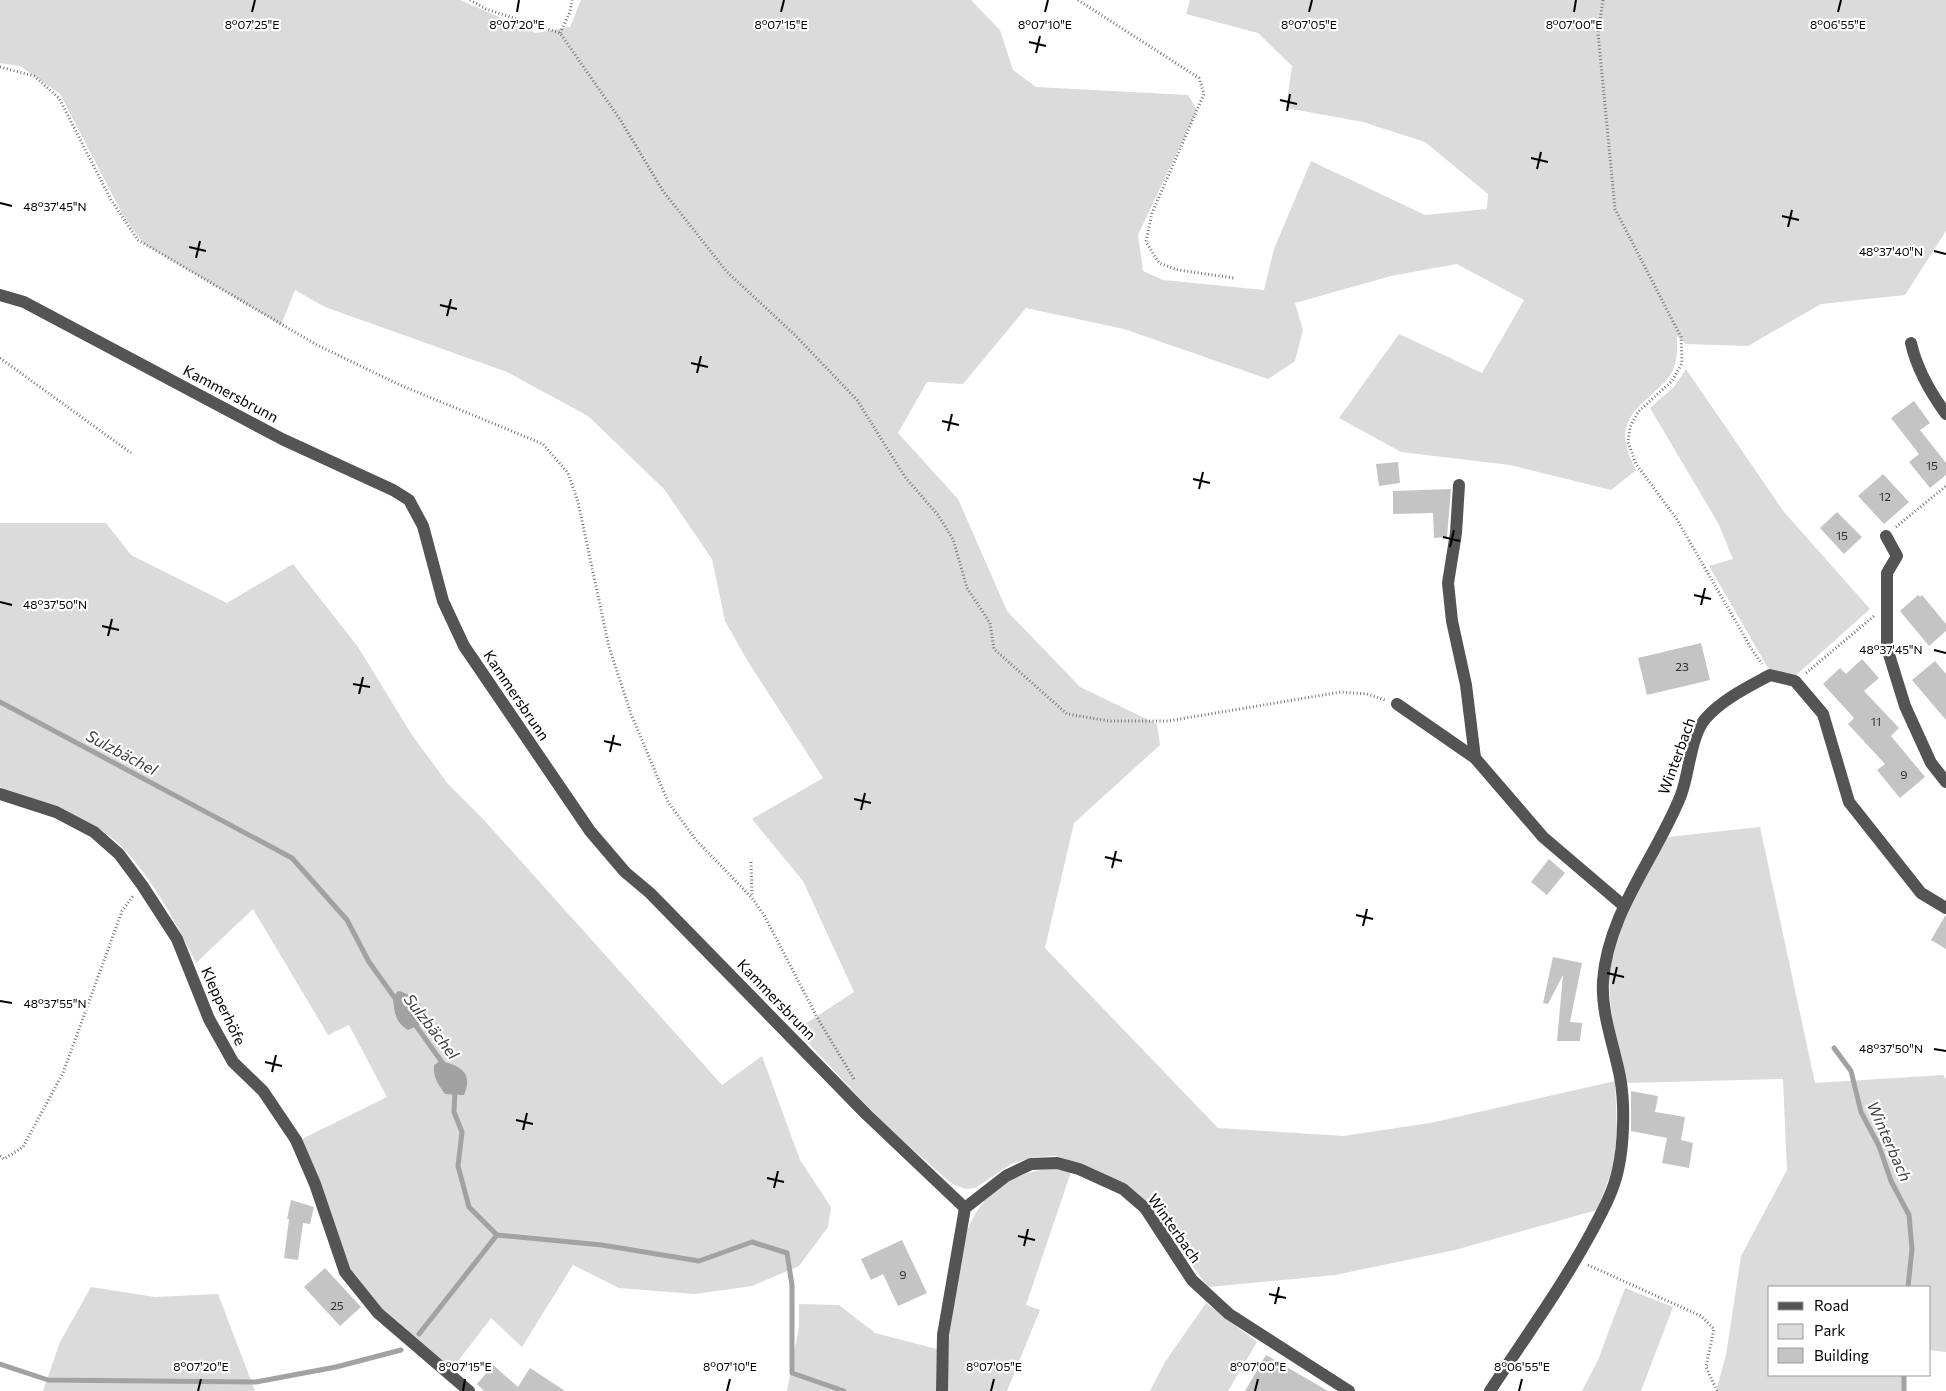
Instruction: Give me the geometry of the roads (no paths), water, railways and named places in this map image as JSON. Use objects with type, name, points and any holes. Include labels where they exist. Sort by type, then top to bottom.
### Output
[{"type":"street","name":"Kammersbrunn","points":[[0,295],[24,302],[282,439],[393,490],[410,500],[423,526],[443,601],[464,646],[590,830],[625,872],[650,893],[867,1115],[965,1208]]},
{"type":"street","points":[[1911,342],[1916,362],[1931,393],[1946,414]]},
{"type":"street","points":[[1459,485],[1456,533],[1448,583],[1452,621],[1466,685],[1475,758]]},
{"type":"street","points":[[1886,536],[1897,556],[1887,572],[1887,648],[1905,706],[1931,763],[1946,782]]},
{"type":"street","name":"Winterbach","points":[[1490,1391],[1577,1259],[1612,1193],[1619,1168],[1622,1139],[1620,1079],[1606,1016],[1603,983],[1609,941],[1624,906],[1681,795],[1698,735],[1705,719],[1735,694],[1770,675],[1796,681],[1823,714],[1849,802],[1922,893],[1946,908]]},
{"type":"street","points":[[1397,704],[1475,758],[1543,837],[1624,906]]},
{"type":"street","name":"Klepperhöfe","points":[[0,794],[56,812],[94,832],[119,854],[142,885],[177,939],[209,1019],[233,1062],[263,1091],[296,1140],[315,1184],[345,1272],[378,1313],[469,1391]]},
{"type":"street","name":"Winterbach","points":[[965,1208],[1006,1176],[1031,1164],[1057,1163],[1079,1169],[1123,1189],[1145,1208],[1192,1280],[1229,1314],[1348,1391]]},
{"type":"street","points":[[942,1391],[943,1335],[965,1208]]},
{"type":"waterway","name":"Sulzbächel","points":[[0,702],[292,858],[347,920],[369,962],[397,1001]]},
{"type":"waterway","name":"Sulzbächel","points":[[414,1023],[444,1065]]},
{"type":"waterway","name":"Winterbach","points":[[1834,1048],[1851,1071],[1861,1112],[1879,1146],[1891,1181],[1909,1215],[1912,1249],[1908,1286]]},
{"type":"waterway","name":"Sulzbächel","points":[[455,1090],[454,1112],[462,1132],[458,1166],[469,1207],[497,1235],[602,1245],[699,1261],[752,1242],[787,1253],[792,1285],[792,1373],[844,1391]]},
{"type":"waterway","points":[[419,1334],[497,1235]]},
{"type":"waterway","points":[[0,1364],[48,1380],[256,1382],[336,1367],[401,1350]]},
{"type":"waterway","points":[[1904,1376],[1904,1391]]}]
